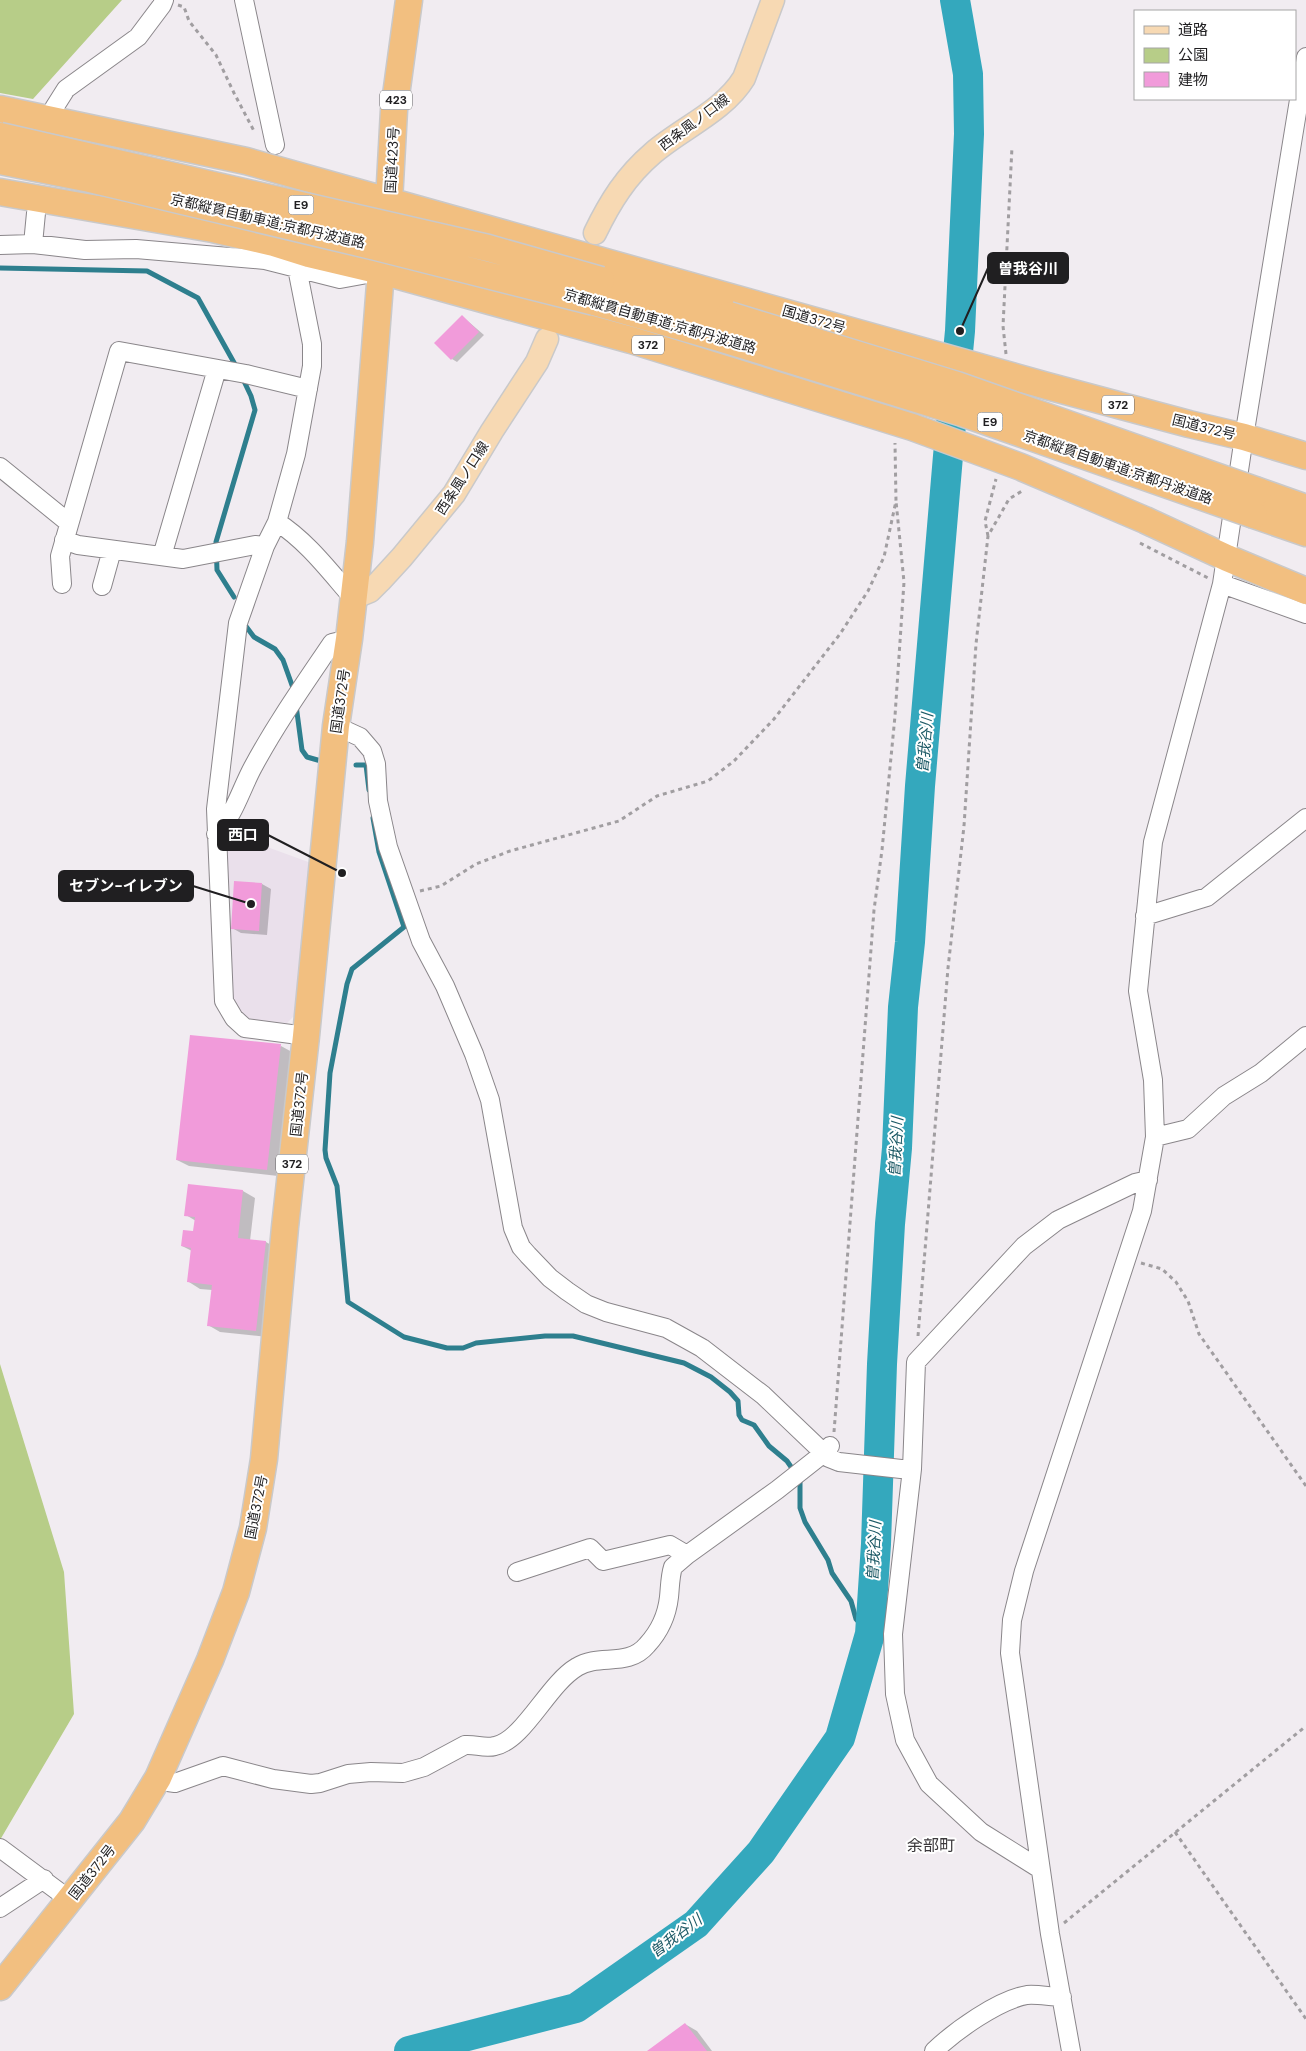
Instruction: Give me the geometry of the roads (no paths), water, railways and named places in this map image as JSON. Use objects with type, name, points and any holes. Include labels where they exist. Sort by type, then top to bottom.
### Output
[{"type":"highway","name":"国道423号","points":[[390,201],[394,110],[409,0]]},
{"type":"highway","points":[[0,109],[246,162],[390,201]]},
{"type":"highway","name":"京都縦貫自動車道;京都丹波道路","points":[[0,136],[488,248],[598,291]]},
{"type":"highway","name":"京都縦貫自動車道;京都丹波道路","points":[[0,161],[90,180],[376,247],[598,291],[726,327],[957,385],[1256,503],[1306,533]]},
{"type":"highway","points":[[0,192],[213,229],[381,271]]},
{"type":"highway","name":"国道372号","points":[[0,1987],[132,1821],[158,1778],[210,1660],[236,1592],[253,1528],[264,1460],[285,1226],[306,1036],[336,726],[349,638],[360,542],[381,271],[390,201],[1047,386],[1244,437],[1306,456]]},
{"type":"highway","name":"372","points":[[381,271],[630,340],[904,425],[988,455],[1023,478],[1142,531],[1227,558],[1306,591]]},
{"type":"highway","name":"京都縦貫自動車道;京都丹波道路","points":[[1256,503],[1306,508]]},
{"type":"main road","name":"西条風ノ口線","points":[[595,234],[613,198],[636,170],[653,153],[725,100],[738,88],[744,78],[773,0]]},
{"type":"main road","points":[[562,306],[580,264]]},
{"type":"main road","name":"西条風ノ口線","points":[[353,598],[370,591],[442,511],[538,362],[548,339]]},
{"type":"street","points":[[54,108],[66,89],[138,37],[164,0]]},
{"type":"street","points":[[244,0],[275,145]]},
{"type":"street","points":[[1071,2051],[1040,1869],[1010,1653],[1012,1620],[1024,1571],[1142,1210],[1148,1180],[1155,1138],[1153,1080],[1138,991],[1153,842],[1222,584],[1306,57]]},
{"type":"street","points":[[33,244],[36,213]]},
{"type":"street","points":[[0,245],[33,244],[85,250],[136,249],[265,260],[340,279],[381,271]]},
{"type":"street","points":[[297,268],[312,344],[312,366],[296,454],[277,522],[265,546],[238,623],[216,809],[216,834],[224,1001],[234,1018],[245,1028],[306,1036]]},
{"type":"street","points":[[62,584],[60,556],[120,351],[232,372],[308,389]]},
{"type":"street","points":[[162,556],[232,372]]},
{"type":"street","points":[[0,467],[78,545],[183,559],[265,546]]},
{"type":"street","points":[[277,522],[316,555],[353,598]]},
{"type":"street","points":[[102,586],[112,550]]},
{"type":"street","points":[[1222,584],[1306,614]]},
{"type":"street","points":[[216,834],[222,829],[257,759],[332,643],[349,638]]},
{"type":"street","points":[[336,726],[360,737],[372,752],[376,764],[378,801],[388,846],[421,941],[444,986],[490,1100],[513,1228],[521,1247],[550,1278],[586,1304],[616,1316],[666,1328],[702,1348],[764,1395],[829,1458],[839,1462],[906,1469]]},
{"type":"street","points":[[1145,916],[1207,897],[1306,818]]},
{"type":"street","points":[[1155,1138],[1188,1129],[1224,1096],[1261,1073],[1306,1036]]},
{"type":"street","points":[[1040,1869],[981,1832],[929,1784],[905,1740],[895,1694],[893,1634],[916,1362],[1024,1246],[1058,1220],[1135,1183],[1148,1180]]},
{"type":"street","points":[[158,1778],[168,1782],[175,1782],[223,1766],[273,1779],[320,1783],[348,1774],[412,1772],[435,1762],[466,1744],[484,1748],[498,1746],[516,1734],[551,1690],[575,1668],[591,1662],[629,1658],[646,1648],[663,1622],[669,1598],[673,1567],[777,1490],[822,1453]]},
{"type":"street","points":[[517,1572],[590,1548],[603,1561],[670,1545],[687,1555]]},
{"type":"street","points":[[0,1848],[70,1900]]},
{"type":"street","points":[[0,1908],[44,1879]]},
{"type":"street","points":[[934,2051],[951,2035],[998,2006],[1027,1995],[1062,1997]]},
{"type":"waterway","name":"曽我谷川","points":[[409,2051],[576,2008],[696,1924],[761,1852],[840,1738],[870,1634],[876,1544],[882,1364],[890,1224],[897,1148],[903,1007],[910,942],[920,786],[960,331],[969,134],[968,74],[955,0]]},
{"type":"waterway","points":[[0,268],[147,271],[198,298],[237,368]]},
{"type":"waterway","points":[[234,597],[217,570],[216,542],[255,410],[242,377]]},
{"type":"waterway","points":[[245,625],[254,637],[275,649],[283,660],[293,688]]},
{"type":"waterway","points":[[296,705],[302,750],[307,757],[321,761]]},
{"type":"waterway","points":[[356,765],[366,765],[369,790]]},
{"type":"waterway","points":[[373,818],[379,852],[404,927],[352,969],[347,984],[330,1073],[325,1150],[326,1158],[337,1186],[348,1302],[404,1337],[447,1348],[463,1348],[476,1343],[545,1336],[573,1336],[684,1363],[711,1377],[738,1401],[739,1415],[742,1420],[754,1425],[769,1446],[787,1461],[800,1480],[800,1508],[805,1522],[828,1560],[832,1573],[851,1601],[856,1619],[870,1634]]},
{"type":"place","name":"曽我谷川","points":[[960,331]]},
{"type":"place","name":"西口","points":[[342,873]]},
{"type":"place","name":"セブン-イレブン","points":[[251,904]]},
{"type":"district","name":"余部町","points":[[931,1845]]}]
